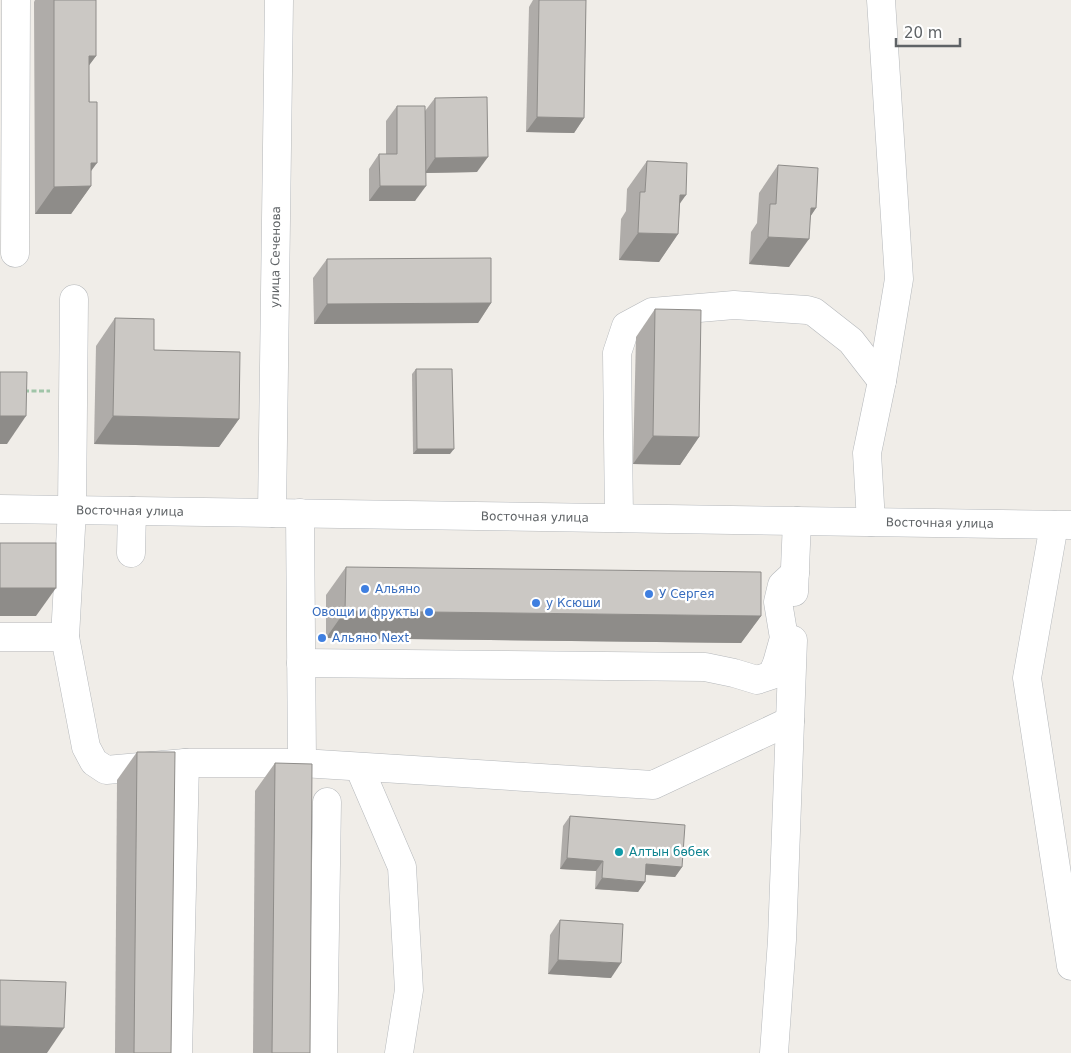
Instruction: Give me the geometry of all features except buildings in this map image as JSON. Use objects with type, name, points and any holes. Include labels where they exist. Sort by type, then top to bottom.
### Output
[{"type":"lane","points":[[15,253],[16,0]]},
{"type":"lane","name":"улица Сеченова","points":[[272,513],[279,0]]},
{"type":"lane","points":[[871,522],[867,453],[882,381],[899,279],[881,0]]},
{"type":"lane","points":[[74,299],[72,510],[65,637],[86,747],[94,762],[106,770],[185,763],[302,763],[653,785],[790,721]]},
{"type":"lane","points":[[619,518],[617,353],[626,326],[652,312],[734,306],[814,312],[851,341],[882,381]]},
{"type":"lane","name":"Восточная улица","points":[[0,509],[1063,525]]},
{"type":"lane","points":[[131,553],[132,511]]},
{"type":"lane","points":[[300,513],[302,763]]},
{"type":"lane","points":[[774,1053],[782,940],[797,521]]},
{"type":"lane","points":[[1063,525],[1027,678],[1071,966]]},
{"type":"lane","points":[[301,663],[705,666],[757,680],[772,675],[778,662],[784,638],[778,602],[782,586],[795,573]]},
{"type":"lane","points":[[0,637],[65,637]]},
{"type":"lane","points":[[178,1053],[185,763]]},
{"type":"lane","points":[[359,767],[402,868],[409,990],[399,1053]]},
{"type":"lane","points":[[323,1053],[327,802]]},
{"type":"path","points":[[20,390],[73,392]]},
{"type":"place","name":"Альяно","points":[[365,589]]},
{"type":"place","name":"У Сергея","points":[[649,594]]},
{"type":"place","name":"у Ксюши","points":[[536,603]]},
{"type":"place","name":"Овощи и фрукты","points":[[429,612]]},
{"type":"place","name":"Альяно Next","points":[[322,638]]},
{"type":"place","name":"Алтын бөбек","points":[[619,852]]}]
